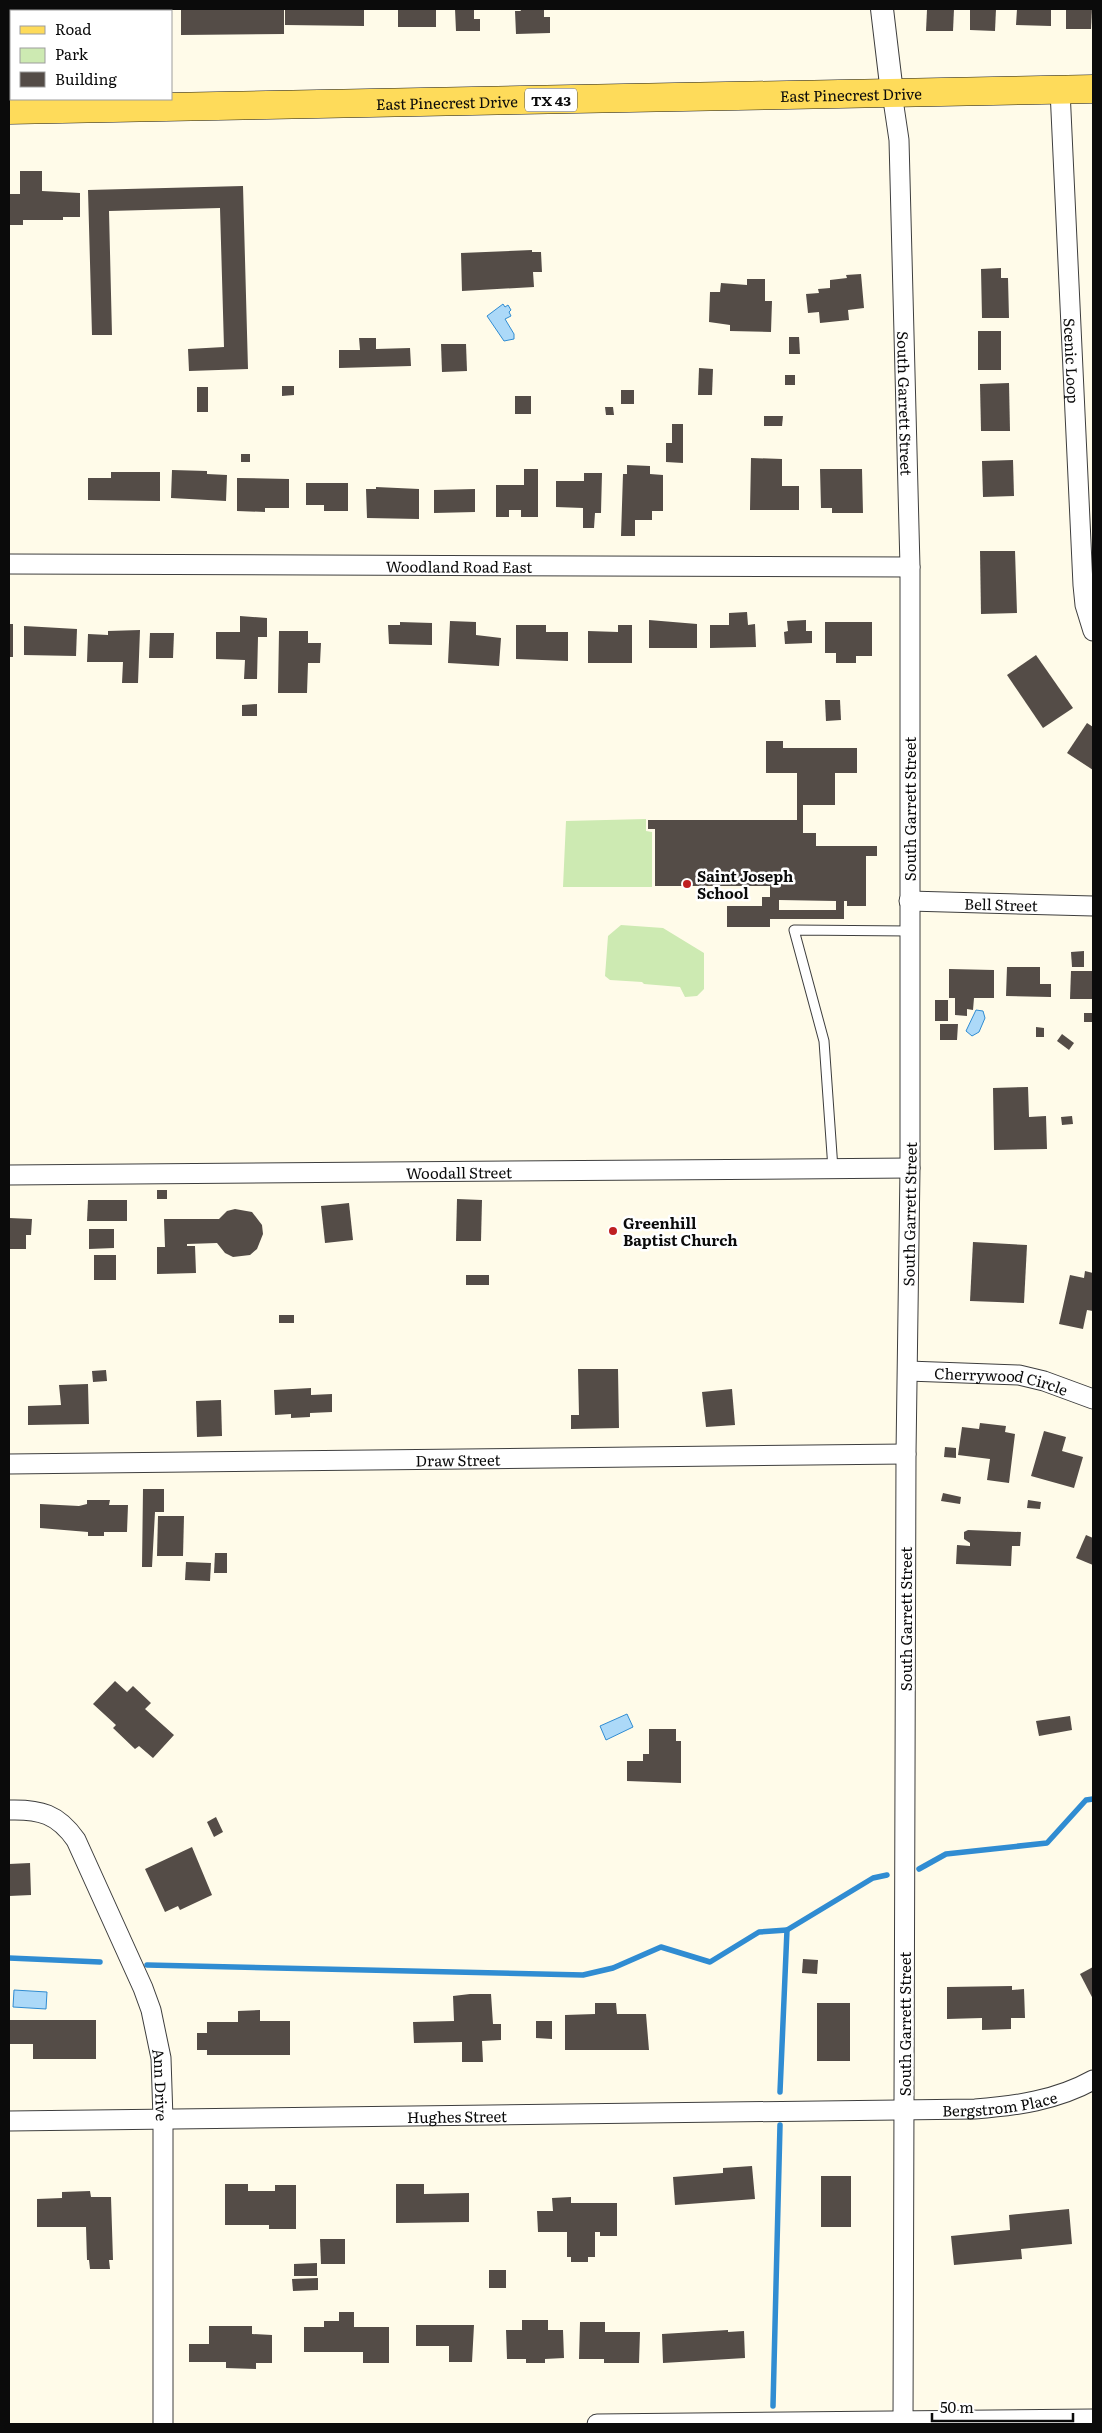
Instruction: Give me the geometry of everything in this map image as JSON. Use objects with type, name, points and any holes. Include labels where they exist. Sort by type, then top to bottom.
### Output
[{"type":"main road","name":"East Pinecrest Drive","points":[[9,110],[1093,89]]},
{"type":"street","name":"South Garrett Street","points":[[882,9],[899,150],[910,567],[910,1168],[906,1454],[903,2422]]},
{"type":"street","name":"Scenic Loop","points":[[1060,90],[1083,585],[1093,632]]},
{"type":"street","name":"Woodland Road East","points":[[9,564],[910,567]]},
{"type":"street","name":"Bell Street","points":[[909,901],[1093,906]]},
{"type":"street","name":"Woodall Street","points":[[9,1175],[910,1168]]},
{"type":"street","name":"Cherrywood Circle","points":[[908,1371],[1019,1375],[1044,1381],[1093,1399]]},
{"type":"street","name":"Draw Street","points":[[9,1464],[906,1454]]},
{"type":"street","name":"Ann Drive","points":[[9,1810],[27,1809],[43,1812],[67,1827],[76,1840],[151,2010],[160,2058],[164,2119],[164,2424]]},
{"type":"street","name":"Bergstrom Place","points":[[903,2110],[975,2109],[1021,2105],[1068,2092],[1093,2080]]},
{"type":"street","name":"Hughes Street","points":[[9,2121],[903,2110]]},
{"type":"street","points":[[597,2424],[903,2422],[1093,2418]]},
{"type":"lane","points":[[833,1169],[824,1041],[794,930],[909,931]]},
{"type":"green space","points":[[646,819],[646,831],[652,832],[652,887],[563,887],[566,821]]},
{"type":"green space","points":[[621,925],[663,928],[704,953],[704,989],[697,996],[685,997],[680,987],[610,980],[605,976],[608,936]]},
{"type":"water","points":[[503,304],[505,307],[508,305],[511,310],[509,312],[511,316],[505,319],[514,334],[514,339],[504,341],[487,316]]},
{"type":"water","points":[[976,1010],[983,1011],[985,1018],[979,1032],[972,1036],[966,1031]]},
{"type":"water","points":[[627,1714],[633,1727],[606,1740],[600,1726]]},
{"type":"water","points":[[14,1990],[47,1992],[46,2009],[13,2007]]},
{"type":"building","points":[[9,9],[73,9],[10,10],[9,25]]},
{"type":"building","points":[[87,9],[172,9],[172,10]]},
{"type":"building","points":[[181,9],[284,9],[284,34],[181,35]]},
{"type":"building","points":[[285,9],[364,9],[364,26],[285,25]]},
{"type":"building","points":[[398,9],[436,9],[436,27],[398,27]]},
{"type":"building","points":[[455,9],[474,9],[474,19],[480,19],[480,31],[456,31]]},
{"type":"building","points":[[520,9],[544,9],[544,17],[550,17],[550,33],[516,34],[515,11],[521,11]]},
{"type":"building","points":[[954,9],[953,31],[926,31],[927,10]]},
{"type":"building","points":[[970,9],[996,9],[995,31],[970,30]]},
{"type":"building","points":[[1017,9],[1051,9],[1051,26],[1016,25]]},
{"type":"building","points":[[1066,9],[1092,9],[1091,29],[1066,29]]},
{"type":"building","points":[[20,171],[42,171],[42,191],[80,193],[80,217],[63,217],[63,220],[23,220],[23,225],[9,225],[9,194],[20,194]]},
{"type":"building","points":[[243,186],[248,369],[189,371],[188,349],[224,347],[220,208],[109,211],[112,335],[92,335],[88,190]]},
{"type":"building","points":[[532,250],[532,252],[541,252],[542,272],[533,272],[534,287],[462,291],[461,253]]},
{"type":"building","points":[[1001,268],[1001,278],[1008,278],[1009,318],[982,318],[981,269]]},
{"type":"building","points":[[861,274],[864,308],[848,310],[849,320],[820,323],[819,312],[808,313],[806,294],[819,293],[818,289],[830,288],[830,280],[847,278],[846,275]]},
{"type":"building","points":[[747,279],[765,279],[765,301],[772,301],[771,332],[730,331],[730,325],[709,322],[710,292],[720,292],[721,283],[747,285]]},
{"type":"building","points":[[978,331],[1001,331],[1001,370],[978,370]]},
{"type":"building","points":[[789,337],[799,337],[800,354],[789,354]]},
{"type":"building","points":[[359,338],[376,338],[376,349],[410,348],[411,366],[339,368],[339,350],[360,350]]},
{"type":"building","points":[[441,344],[466,344],[467,371],[442,372]]},
{"type":"building","points":[[699,368],[713,369],[712,395],[698,395]]},
{"type":"building","points":[[785,375],[795,375],[795,385],[785,385]]},
{"type":"building","points":[[1009,383],[1010,431],[981,431],[980,384]]},
{"type":"building","points":[[282,386],[294,386],[294,395],[282,396]]},
{"type":"building","points":[[197,387],[208,387],[208,412],[197,412]]},
{"type":"building","points":[[621,390],[634,390],[634,404],[621,404]]},
{"type":"building","points":[[515,396],[531,396],[531,414],[515,414]]},
{"type":"building","points":[[605,407],[613,407],[614,415],[606,415]]},
{"type":"building","points":[[764,416],[783,416],[782,426],[764,426]]},
{"type":"building","points":[[672,424],[683,424],[683,463],[666,462],[666,443],[672,443]]},
{"type":"building","points":[[241,454],[250,454],[250,462],[241,462]]},
{"type":"building","points":[[751,458],[782,459],[782,486],[799,486],[799,510],[750,510]]},
{"type":"building","points":[[1013,460],[1014,496],[983,497],[982,461]]},
{"type":"building","points":[[627,465],[650,466],[650,474],[663,475],[663,511],[652,511],[652,520],[635,520],[635,536],[621,536],[623,474],[627,474]]},
{"type":"building","points":[[524,469],[538,469],[538,517],[521,517],[521,510],[509,510],[509,517],[496,517],[496,485],[524,485]]},
{"type":"building","points":[[820,469],[862,469],[863,513],[832,513],[832,508],[821,508]]},
{"type":"building","points":[[172,470],[207,471],[207,474],[227,475],[226,501],[171,498]]},
{"type":"building","points":[[111,472],[160,472],[160,501],[88,500],[88,478],[111,478]]},
{"type":"building","points":[[584,473],[602,473],[601,513],[595,513],[594,528],[583,528],[583,508],[556,507],[556,481],[584,481]]},
{"type":"building","points":[[237,478],[289,479],[289,508],[265,508],[265,512],[237,511]]},
{"type":"building","points":[[306,483],[348,483],[348,511],[324,511],[324,505],[306,505]]},
{"type":"building","points":[[376,487],[419,489],[419,519],[367,518],[366,489],[376,489]]},
{"type":"building","points":[[475,489],[475,512],[434,513],[434,490]]},
{"type":"building","points":[[980,551],[1015,551],[1017,613],[981,614]]},
{"type":"building","points":[[747,612],[748,625],[755,624],[756,647],[710,648],[710,625],[729,625],[729,613]]},
{"type":"building","points":[[240,616],[267,618],[267,637],[258,637],[257,679],[244,679],[245,660],[216,659],[216,632],[240,632]]},
{"type":"building","points":[[649,620],[697,624],[697,648],[649,648]]},
{"type":"building","points":[[806,620],[806,631],[812,631],[812,643],[785,644],[784,632],[788,631],[787,621]]},
{"type":"building","points":[[450,621],[476,622],[476,635],[501,638],[499,666],[448,663]]},
{"type":"building","points":[[400,622],[432,623],[432,645],[389,644],[388,625],[400,625]]},
{"type":"building","points":[[825,622],[872,622],[872,656],[856,656],[856,663],[836,663],[836,653],[825,653]]},
{"type":"building","points":[[9,624],[13,624],[13,657],[9,657]]},
{"type":"building","points":[[516,625],[546,625],[546,632],[568,632],[568,661],[516,659]]},
{"type":"building","points":[[618,625],[632,625],[632,663],[588,663],[588,631],[618,632]]},
{"type":"building","points":[[24,626],[77,629],[76,656],[24,655]]},
{"type":"building","points":[[140,630],[138,683],[122,683],[123,662],[87,662],[88,634],[108,635],[108,631]]},
{"type":"building","points":[[279,631],[308,631],[308,643],[321,643],[320,663],[308,663],[307,693],[278,693]]},
{"type":"building","points":[[150,633],[174,633],[173,658],[149,658]]},
{"type":"building","points":[[1036,655],[1073,708],[1043,728],[1007,675]]},
{"type":"building","points":[[825,700],[840,700],[841,720],[826,721]]},
{"type":"building","points":[[257,704],[257,716],[242,716],[242,705]]},
{"type":"building","points":[[1087,723],[1093,727],[1093,770],[1067,753]]},
{"type":"building","points":[[766,741],[783,741],[783,748],[857,748],[857,773],[835,773],[835,805],[803,805],[803,833],[816,833],[816,846],[877,846],[877,856],[866,856],[866,906],[847,906],[847,901],[844,901],[844,919],[770,919],[770,927],[727,927],[727,906],[762,906],[762,897],[770,897],[770,886],[655,886],[655,829],[648,829],[648,820],[797,820],[797,773],[766,773]],"holes":[[[779,900],[836,901],[836,910],[779,910]]]},
{"type":"building","points":[[1084,951],[1084,967],[1072,967],[1071,952]]},
{"type":"building","points":[[1007,967],[1040,967],[1040,984],[1051,984],[1051,997],[1006,996]]},
{"type":"building","points":[[949,969],[994,970],[994,998],[974,998],[973,1010],[967,1009],[967,1016],[955,1015],[955,998],[949,998]]},
{"type":"building","points":[[1071,971],[1093,971],[1093,999],[1070,999]]},
{"type":"building","points":[[935,1000],[948,1000],[948,1021],[935,1021]]},
{"type":"building","points":[[1084,1013],[1093,1013],[1093,1022],[1084,1022]]},
{"type":"building","points":[[940,1024],[958,1024],[957,1040],[940,1040]]},
{"type":"building","points":[[1036,1027],[1044,1028],[1044,1037],[1036,1037]]},
{"type":"building","points":[[1062,1034],[1074,1043],[1069,1050],[1057,1041]]},
{"type":"building","points":[[1028,1087],[1029,1117],[1046,1116],[1047,1149],[994,1150],[993,1088]]},
{"type":"building","points":[[1072,1116],[1073,1124],[1062,1125],[1061,1117]]},
{"type":"building","points":[[157,1190],[167,1190],[167,1199],[157,1199]]},
{"type":"building","points":[[457,1199],[482,1200],[481,1241],[456,1241]]},
{"type":"building","points":[[88,1200],[127,1200],[127,1221],[87,1221]]},
{"type":"building","points":[[349,1203],[353,1240],[325,1243],[321,1206]]},
{"type":"building","points":[[235,1209],[252,1212],[262,1225],[263,1234],[257,1249],[250,1255],[233,1257],[225,1253],[217,1243],[187,1244],[187,1246],[195,1246],[196,1273],[157,1274],[157,1247],[165,1247],[164,1219],[219,1219],[227,1211]]},
{"type":"building","points":[[9,1218],[32,1219],[31,1235],[26,1235],[26,1249],[9,1249]]},
{"type":"building","points":[[89,1229],[114,1229],[114,1248],[89,1249]]},
{"type":"building","points":[[973,1242],[1027,1245],[1024,1303],[970,1301]]},
{"type":"building","points":[[94,1255],[116,1255],[116,1280],[94,1280]]},
{"type":"building","points":[[1085,1271],[1093,1273],[1093,1311],[1087,1310],[1083,1329],[1059,1324],[1070,1275],[1084,1278]]},
{"type":"building","points":[[466,1275],[489,1275],[489,1285],[466,1285]]},
{"type":"building","points":[[279,1315],[294,1315],[294,1323],[279,1323]]},
{"type":"building","points":[[578,1369],[618,1369],[619,1428],[571,1429],[571,1415],[579,1415]]},
{"type":"building","points":[[106,1370],[107,1381],[93,1382],[92,1371]]},
{"type":"building","points":[[88,1384],[89,1424],[28,1425],[28,1406],[61,1405],[59,1385]]},
{"type":"building","points":[[311,1388],[311,1395],[332,1394],[332,1412],[310,1413],[310,1417],[291,1418],[291,1414],[275,1415],[274,1390]]},
{"type":"building","points":[[732,1389],[735,1425],[706,1427],[702,1392]]},
{"type":"building","points":[[221,1400],[222,1436],[197,1437],[196,1401]]},
{"type":"building","points":[[980,1423],[1006,1426],[1005,1432],[1015,1434],[1009,1483],[987,1480],[990,1459],[958,1455],[962,1427],[979,1429]]},
{"type":"building","points":[[1044,1431],[1066,1437],[1062,1451],[1083,1457],[1074,1488],[1031,1476]]},
{"type":"building","points":[[945,1447],[956,1448],[956,1458],[944,1457]]},
{"type":"building","points":[[143,1489],[164,1489],[164,1512],[155,1512],[152,1567],[142,1567]]},
{"type":"building","points":[[943,1493],[961,1497],[960,1504],[941,1501]]},
{"type":"building","points":[[87,1500],[110,1500],[109,1505],[128,1505],[127,1532],[104,1532],[104,1536],[88,1536],[88,1532],[40,1528],[40,1504],[79,1506],[87,1504]]},
{"type":"building","points":[[1028,1500],[1041,1502],[1040,1509],[1027,1508]]},
{"type":"building","points":[[158,1516],[184,1516],[183,1556],[157,1556]]},
{"type":"building","points":[[968,1530],[1021,1532],[1020,1546],[1012,1546],[1011,1566],[956,1564],[957,1545],[970,1546],[970,1543],[964,1539],[964,1532]]},
{"type":"building","points":[[1086,1535],[1093,1538],[1093,1565],[1076,1558]]},
{"type":"building","points":[[215,1553],[227,1553],[227,1573],[214,1573]]},
{"type":"building","points":[[186,1562],[211,1563],[210,1581],[185,1580]]},
{"type":"building","points":[[115,1681],[127,1692],[133,1686],[151,1703],[145,1709],[174,1735],[153,1758],[139,1746],[135,1749],[113,1728],[116,1725],[93,1704]]},
{"type":"building","points":[[1070,1716],[1072,1730],[1039,1736],[1036,1721]]},
{"type":"building","points":[[649,1729],[676,1729],[676,1741],[681,1741],[681,1783],[627,1781],[627,1761],[643,1761],[643,1754],[649,1754]]},
{"type":"building","points":[[216,1817],[223,1832],[214,1837],[207,1822]]},
{"type":"building","points":[[192,1847],[212,1895],[180,1910],[178,1906],[165,1912],[145,1869]]},
{"type":"building","points":[[30,1863],[31,1895],[9,1896],[9,1864]]},
{"type":"building","points":[[803,1959],[818,1960],[817,1974],[802,1973]]},
{"type":"building","points":[[1093,1967],[1093,1999],[1080,1974]]},
{"type":"building","points":[[1012,1986],[1012,1990],[1024,1989],[1025,2018],[1011,2018],[1011,2029],[982,2030],[982,2018],[947,2019],[947,1987]]},
{"type":"building","points":[[491,1994],[493,2024],[501,2024],[501,2040],[482,2041],[483,2062],[462,2062],[462,2042],[414,2043],[413,2022],[454,2021],[453,1996]]},
{"type":"building","points":[[595,2003],[616,2003],[617,2014],[646,2014],[649,2050],[565,2050],[565,2015],[595,2014]]},
{"type":"building","points":[[817,2003],[850,2003],[850,2061],[817,2061]]},
{"type":"building","points":[[260,2010],[260,2021],[290,2021],[290,2055],[207,2055],[207,2050],[197,2050],[197,2033],[207,2033],[207,2022],[238,2022],[238,2011]]},
{"type":"building","points":[[9,2020],[96,2020],[96,2059],[33,2059],[33,2044],[9,2044]]},
{"type":"building","points":[[536,2021],[552,2021],[552,2039],[536,2038]]},
{"type":"building","points":[[752,2166],[755,2199],[675,2205],[673,2177],[723,2173],[723,2168]]},
{"type":"building","points":[[821,2176],[851,2176],[851,2227],[821,2227]]},
{"type":"building","points":[[225,2184],[248,2184],[248,2191],[275,2191],[275,2185],[296,2185],[296,2229],[269,2229],[269,2225],[225,2225]]},
{"type":"building","points":[[396,2184],[424,2184],[424,2194],[469,2193],[469,2222],[396,2223]]},
{"type":"building","points":[[90,2191],[91,2197],[111,2197],[113,2260],[109,2260],[110,2269],[90,2269],[89,2260],[87,2260],[86,2227],[37,2227],[37,2199],[62,2198],[62,2192]]},
{"type":"building","points":[[571,2197],[571,2203],[617,2203],[617,2236],[600,2236],[600,2232],[595,2232],[595,2257],[588,2257],[588,2262],[571,2262],[571,2257],[567,2257],[567,2232],[538,2232],[537,2211],[553,2211],[552,2198]]},
{"type":"building","points":[[1069,2209],[1072,2244],[1021,2249],[1022,2259],[954,2265],[951,2236],[1010,2230],[1009,2215]]},
{"type":"building","points":[[320,2239],[345,2239],[345,2264],[321,2264]]},
{"type":"building","points":[[317,2263],[317,2276],[294,2276],[294,2264]]},
{"type":"building","points":[[489,2270],[506,2270],[506,2288],[489,2288]]},
{"type":"building","points":[[318,2278],[318,2290],[293,2291],[292,2279]]},
{"type":"building","points":[[339,2312],[354,2312],[354,2327],[389,2327],[389,2363],[363,2363],[363,2352],[304,2352],[304,2327],[324,2327],[324,2321],[339,2321]]},
{"type":"building","points":[[522,2320],[548,2320],[548,2330],[563,2330],[564,2358],[545,2359],[545,2363],[526,2363],[526,2359],[507,2359],[506,2330],[522,2330]]},
{"type":"building","points":[[580,2322],[605,2322],[605,2332],[640,2332],[639,2363],[604,2363],[604,2359],[579,2359]]},
{"type":"building","points":[[416,2325],[474,2325],[472,2362],[449,2362],[449,2346],[416,2346]]},
{"type":"building","points":[[209,2326],[252,2326],[252,2334],[272,2335],[272,2363],[256,2363],[256,2369],[226,2368],[226,2362],[189,2362],[189,2344],[209,2344]]},
{"type":"building","points":[[728,2330],[728,2332],[744,2331],[745,2358],[663,2363],[662,2334]]},
{"type":"waterway","points":[[919,1869],[946,1854],[1047,1843],[1086,1800],[1093,1799]]},
{"type":"waterway","points":[[780,2092],[787,1930],[873,1878],[887,1875]]},
{"type":"waterway","points":[[147,1965],[583,1975],[613,1968],[661,1947],[710,1962],[759,1932],[787,1930]]},
{"type":"waterway","points":[[9,1958],[100,1962]]},
{"type":"waterway","points":[[773,2406],[780,2125]]},
{"type":"place","name":"Saint Joseph School","points":[[687,884]]},
{"type":"place","name":"Greenhill Baptist Church","points":[[613,1231]]}]
